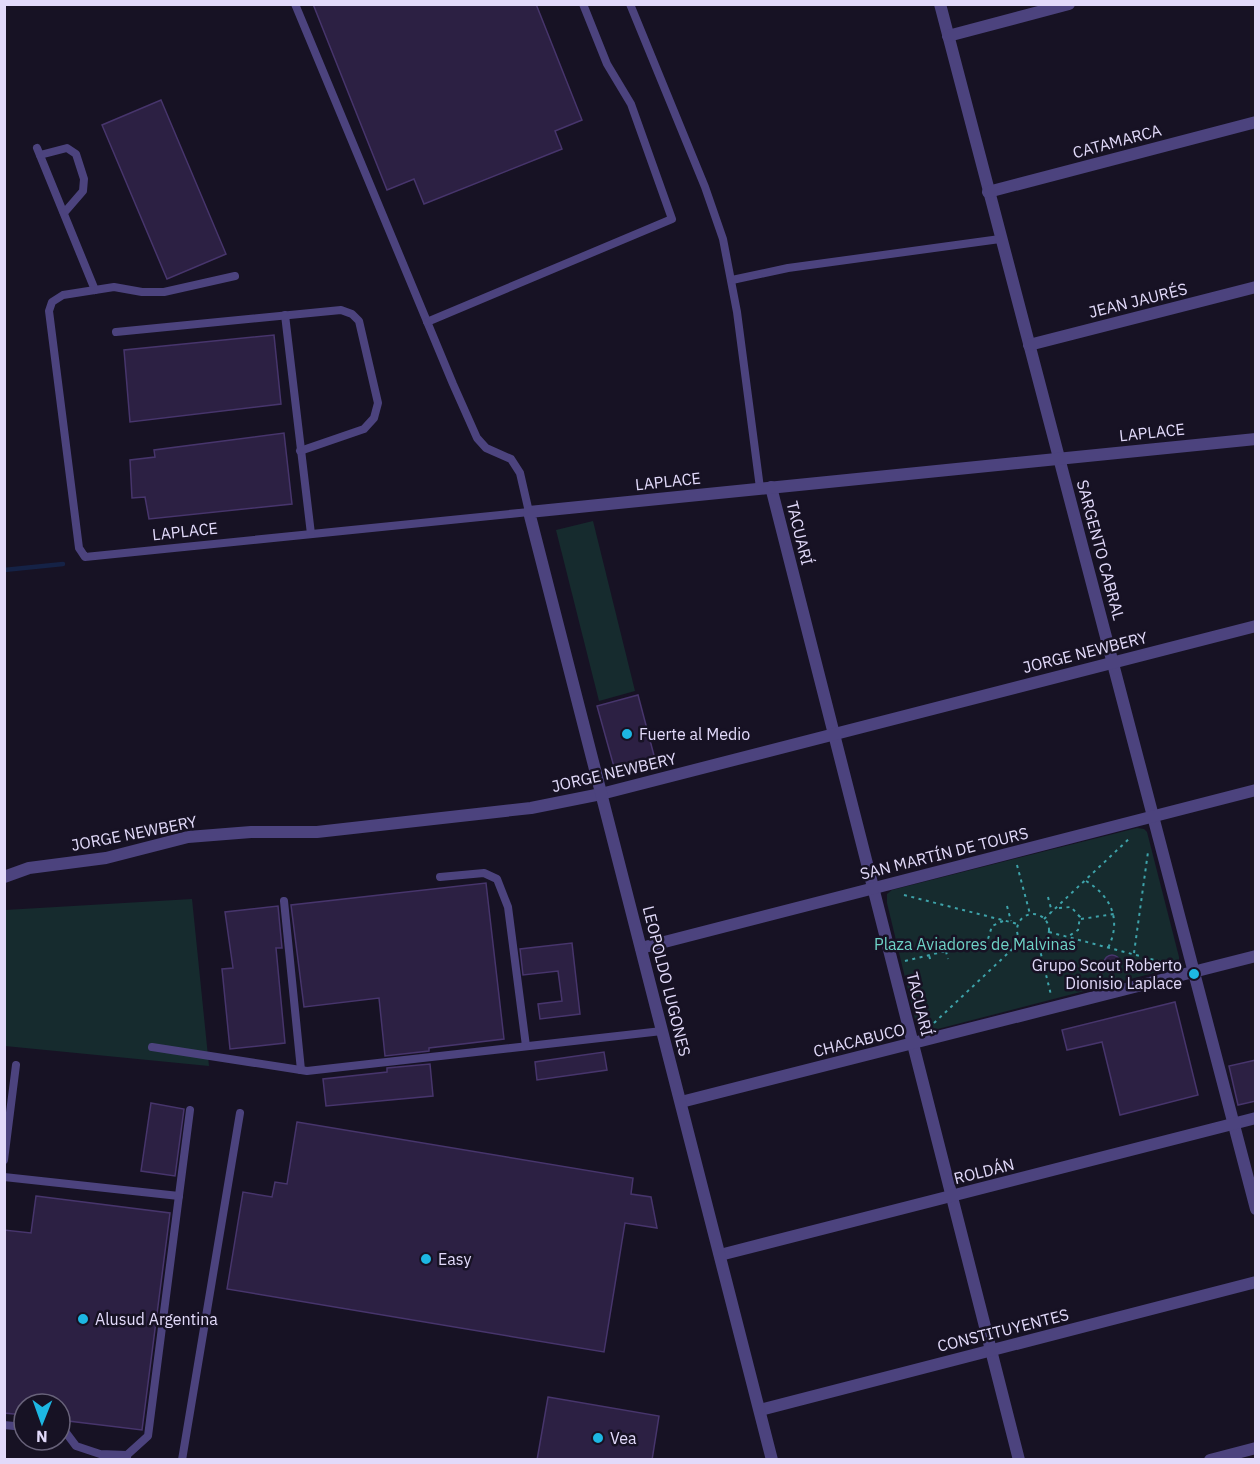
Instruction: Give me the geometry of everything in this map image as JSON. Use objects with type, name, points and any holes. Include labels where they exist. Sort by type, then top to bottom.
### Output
[{"type":"street","name":"SARGENTO CABRAL","points":[[940,4],[1256,1209]]},
{"type":"street","points":[[948,36],[1069,4]]},
{"type":"street","name":"CATAMARCA","points":[[988,192],[1256,122]]},
{"type":"street","name":"JEAN JAURÉS","points":[[1029,345],[1256,287]]},
{"type":"street","name":"LAPLACE","points":[[529,512],[1256,439]]},
{"type":"street","name":"TACUARÍ","points":[[766,488],[834,734],[1019,1460]]},
{"type":"street","name":"LEOPOLDO LUGONES","points":[[529,512],[772,1460]]},
{"type":"street","name":"JORGE NEWBERY","points":[[4,877],[28,868],[106,858],[188,837],[251,832],[317,832],[531,808],[602,794],[1256,626]]},
{"type":"street","name":"SAN MARTÍN DE TOURS","points":[[641,948],[1256,790]]},
{"type":"street","name":"CHACABUCO","points":[[681,1102],[1256,956]]},
{"type":"street","name":"ROLDÁN","points":[[720,1255],[1256,1118]]},
{"type":"street","name":"CONSTITUYENTES","points":[[760,1410],[1256,1282]]},
{"type":"street","points":[[1210,1460],[1256,1448]]},
{"type":"lane","points":[[295,4],[477,438],[486,448],[511,459],[520,473],[529,512]]},
{"type":"lane","points":[[427,322],[672,219],[631,104],[607,64],[583,4]]},
{"type":"lane","points":[[630,4],[705,187],[723,238],[766,488]]},
{"type":"lane","points":[[64,213],[83,191],[84,179],[76,154],[67,148],[39,151],[95,290],[114,287],[142,292],[165,292],[235,276]]},
{"type":"lane","points":[[732,280],[788,268],[1000,239]]},
{"type":"lane","name":"LAPLACE","points":[[95,290],[63,295],[52,302],[49,310],[79,548],[85,557],[529,512]]},
{"type":"lane","points":[[116,332],[341,310],[352,314],[359,321],[378,403],[374,418],[364,429],[300,451]]},
{"type":"lane","points":[[285,315],[311,534]]},
{"type":"lane","points":[[440,877],[484,873],[497,879],[508,907],[526,1046]]},
{"type":"lane","points":[[284,901],[301,1070]]},
{"type":"lane","points":[[152,1047],[307,1071],[662,1031]]},
{"type":"lane","points":[[4,1160],[16,1065]]},
{"type":"lane","points":[[72,1441],[76,1446],[100,1454],[127,1457],[148,1436],[190,1110]]},
{"type":"lane","points":[[182,1460],[240,1113]]},
{"type":"lane","points":[[4,1177],[179,1197]]},
{"type":"path","points":[[1044,919],[1136,832]]},
{"type":"path","points":[[1134,954],[1148,850]]},
{"type":"path","points":[[1014,852],[1030,914]]},
{"type":"path","points":[[1086,881],[1102,893],[1111,905],[1114,914],[1114,933],[1108,948]]},
{"type":"path","points":[[897,893],[1018,924]]},
{"type":"path","points":[[1048,897],[1052,912]]},
{"type":"path","points":[[1007,906],[1011,923]]},
{"type":"path","points":[[1056,909],[1071,907],[1078,913],[1080,919],[1078,930],[1066,937]]},
{"type":"path","points":[[1030,914],[1037,914],[1044,919],[1048,923],[1049,932],[1044,941],[1038,945],[1030,945],[1022,940],[1018,934],[1018,924],[1021,919],[1030,914]]},
{"type":"path","points":[[1080,919],[1114,914]]},
{"type":"path","points":[[1005,921],[992,926],[988,939],[997,950],[1011,950]]},
{"type":"path","points":[[1049,932],[1193,971]]},
{"type":"path","points":[[930,1028],[1022,940]]},
{"type":"path","points":[[944,944],[948,959]]},
{"type":"path","points":[[1038,945],[1054,1007]]},
{"type":"path","points":[[927,949],[931,962]]},
{"type":"path","points":[[893,964],[946,951]]},
{"type":"green space","points":[[593,521],[635,691],[599,701],[556,530]]},
{"type":"green space","name":"Plaza Aviadores de Malvinas","points":[[1137,828],[1147,832],[1179,964],[1173,968],[930,1031],[921,1031],[916,1023],[887,903],[887,894],[892,890]]},
{"type":"green space","points":[[192,899],[209,1066],[5,1046],[5,910]]},
{"type":"building","points":[[313,4],[536,4],[582,120],[555,131],[562,149],[424,204],[414,179],[387,190]]},
{"type":"building","points":[[161,100],[226,254],[167,279],[102,125]]},
{"type":"building","points":[[274,335],[281,404],[130,422],[124,350]]},
{"type":"building","points":[[284,433],[292,504],[149,519],[145,497],[132,498],[130,460],[155,457],[154,450]]},
{"type":"building","name":"Fuerte al Medio","points":[[638,695],[656,763],[616,774],[597,706]]},
{"type":"building","points":[[486,883],[504,1039],[385,1056],[379,998],[304,1007],[291,905]]},
{"type":"building","points":[[278,906],[282,948],[276,948],[285,1043],[230,1049],[222,969],[233,968],[225,912]]},
{"type":"building","points":[[572,943],[580,1014],[540,1019],[538,1004],[562,1001],[558,971],[523,975],[520,949]]},
{"type":"building","points":[[1109,955],[1115,955],[1120,963],[1118,969],[1109,971],[1104,966],[1104,960]]},
{"type":"building","points":[[1175,1002],[1198,1095],[1120,1115],[1102,1042],[1067,1050],[1062,1030]]},
{"type":"building","points":[[604,1052],[607,1070],[537,1080],[535,1062]]},
{"type":"building","points":[[1256,1060],[1256,1101],[1238,1105],[1229,1066]]},
{"type":"building","points":[[430,1064],[433,1096],[326,1106],[323,1079],[387,1072],[387,1068]]},
{"type":"building","points":[[151,1103],[184,1109],[175,1176],[141,1171]]},
{"type":"building","name":"Easy","points":[[297,1122],[633,1178],[631,1194],[651,1197],[657,1228],[625,1223],[604,1352],[227,1289],[243,1192],[272,1197],[275,1182],[287,1184]]},
{"type":"building","name":"Alusud Argentina","points":[[36,1196],[170,1213],[142,1430],[72,1421],[72,1392],[12,1392],[12,1414],[4,1413],[4,1230],[31,1233]]},
{"type":"building","name":"Vea","points":[[548,1397],[659,1416],[652,1460],[537,1460]]},
{"type":"waterway","points":[[4,570],[63,564]]},
{"type":"place","name":"Fuerte al Medio","points":[[627,734]]},
{"type":"place","name":"Grupo Scout Roberto Dionisio Laplace","points":[[1194,974]]},
{"type":"place","name":"Easy","points":[[426,1259]]},
{"type":"place","name":"Alusud Argentina","points":[[83,1319]]},
{"type":"place","name":"Vea","points":[[598,1438]]}]
